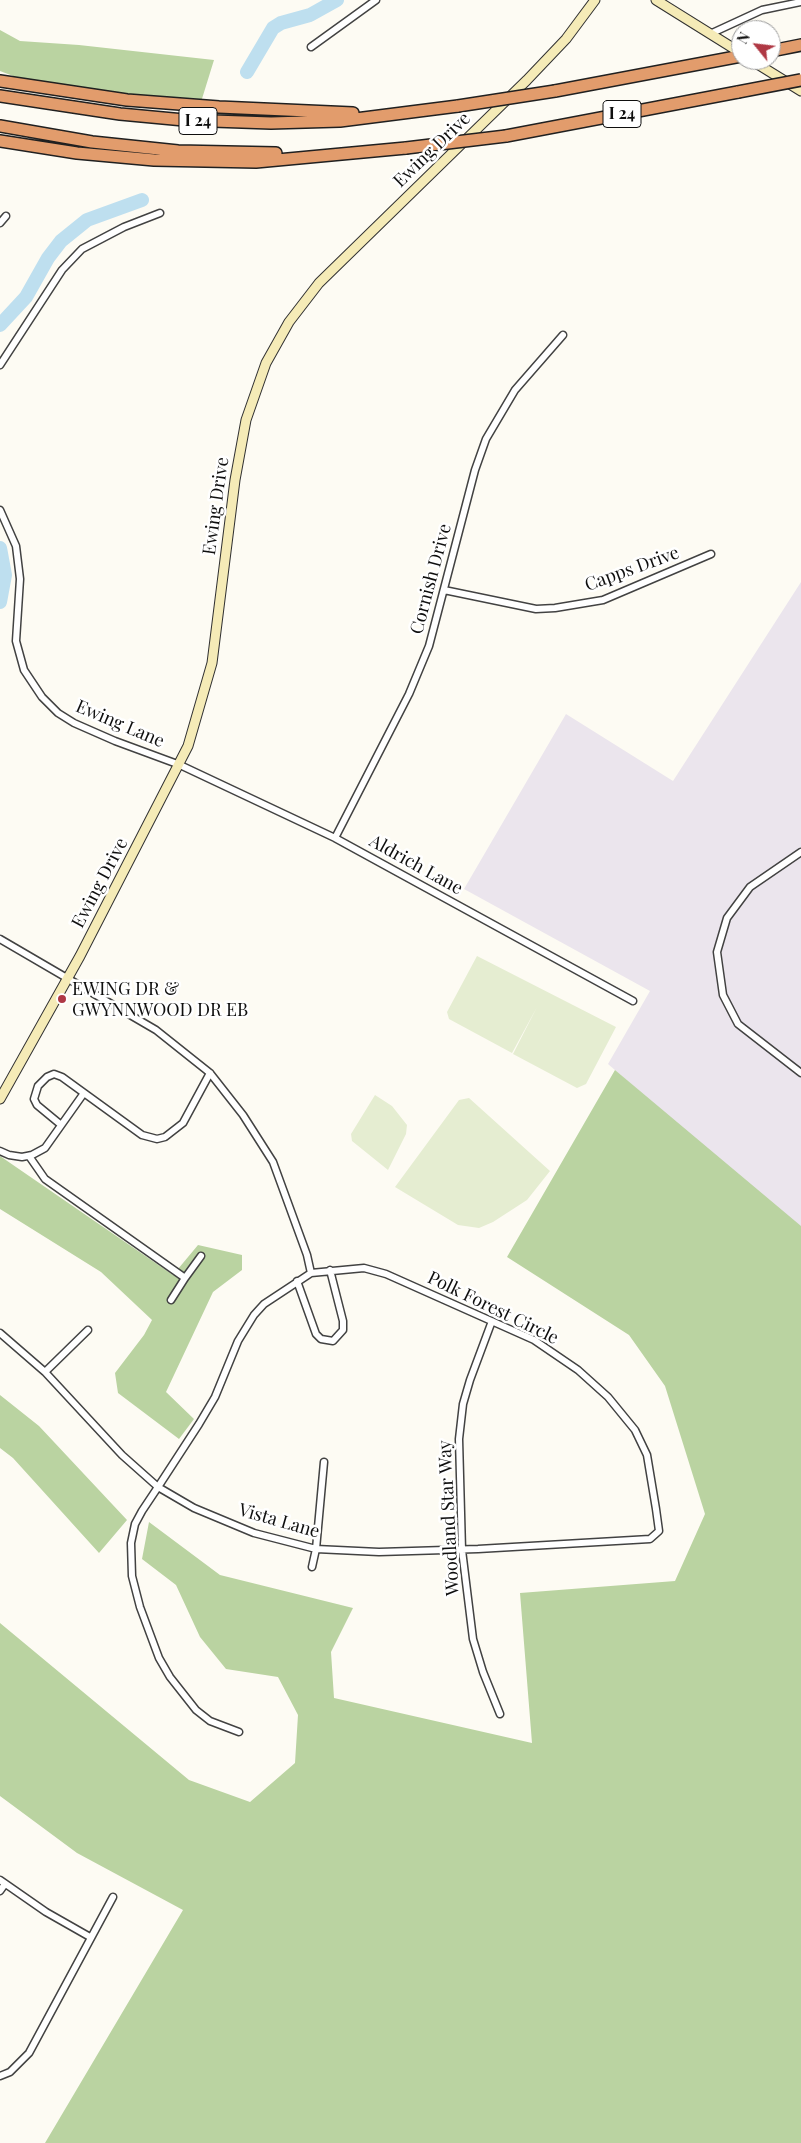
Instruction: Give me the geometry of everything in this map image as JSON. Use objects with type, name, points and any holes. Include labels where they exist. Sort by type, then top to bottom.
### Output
[{"type":"highway","points":[[781,49],[796,46]]},
{"type":"highway","name":"I 24","points":[[0,96],[120,114],[184,120],[272,123],[331,121],[458,106],[555,91],[731,57]]},
{"type":"highway","points":[[0,75],[19,85]]},
{"type":"highway","name":"I 24","points":[[0,126],[92,142],[178,151],[333,154],[406,148],[506,136],[801,80]]},
{"type":"highway","points":[[0,81],[127,100],[219,107],[397,114]]},
{"type":"highway","points":[[0,141],[77,153],[154,160],[256,162],[333,154]]},
{"type":"street","points":[[311,47],[376,0]]},
{"type":"street","name":"Ewing Drive","points":[[0,1099],[68,978],[180,765],[199,713],[212,664],[238,459],[246,420],[266,362],[289,322],[319,283],[527,80],[566,39],[595,0]]},
{"type":"street","points":[[656,0],[731,48]]},
{"type":"street","points":[[710,34],[762,10],[801,2]]},
{"type":"street","points":[[767,70],[801,91]]},
{"type":"street","points":[[0,365],[62,270],[82,249],[124,227],[160,213]]},
{"type":"street","points":[[0,223],[6,216]]},
{"type":"street","name":"Cornish Drive","points":[[335,838],[409,694],[429,646],[475,470],[486,439],[515,390],[563,336]]},
{"type":"street","name":"Ewing Lane","points":[[0,510],[16,546],[20,579],[16,642],[24,670],[42,697],[58,713],[74,723],[115,741],[180,765]]},
{"type":"street","name":"Capps Drive","points":[[444,590],[536,609],[555,608],[603,600],[711,554]]},
{"type":"street","name":"Aldrich Lane","points":[[180,765],[335,838],[633,1001]]},
{"type":"street","points":[[801,852],[750,886],[727,918],[716,952],[723,995],[738,1024],[801,1073]]},
{"type":"street","points":[[0,939],[156,1030],[210,1073],[243,1115],[273,1162],[307,1255],[311,1273]]},
{"type":"street","points":[[60,1124],[37,1105],[34,1093],[47,1077],[54,1074],[62,1077],[142,1135],[157,1139],[165,1137],[182,1123],[210,1073]]},
{"type":"street","points":[[0,1151],[8,1155],[29,1156],[45,1148],[60,1124],[84,1093]]},
{"type":"street","points":[[29,1156],[45,1179],[185,1278]]},
{"type":"street","points":[[170,1300],[201,1256]]},
{"type":"street","name":"Polk Forest Circle","points":[[239,1732],[210,1720],[196,1710],[183,1695],[160,1658],[140,1607],[132,1576],[132,1537],[142,1511],[215,1397],[238,1340],[254,1315],[264,1304],[311,1273],[364,1268],[386,1274],[534,1340],[578,1370],[608,1397],[635,1430],[647,1456],[659,1531],[650,1539]]},
{"type":"street","points":[[297,1281],[316,1334],[321,1339],[333,1341],[343,1330],[343,1321],[330,1270]]},
{"type":"street","name":"Woodland Star Way","points":[[492,1321],[463,1404],[459,1439],[462,1550],[473,1639],[482,1672],[500,1714]]},
{"type":"street","points":[[45,1372],[88,1330]]},
{"type":"street","name":"Vista Lane","points":[[0,1333],[45,1372],[122,1456],[158,1487],[194,1508],[254,1533],[316,1549],[379,1552],[462,1550],[650,1539]]},
{"type":"street","points":[[312,1566],[316,1549],[324,1462]]},
{"type":"street","points":[[0,1891],[2,1882],[46,1912],[90,1937]]},
{"type":"street","points":[[0,2076],[10,2072],[30,2052],[113,1897]]},
{"type":"shaded area","points":[[801,582],[801,1232],[608,1064],[650,991],[464,889],[566,714],[673,781]]},
{"type":"green space","points":[[0,30],[20,41],[79,45],[214,60],[201,102],[152,98],[21,79],[0,71]]},
{"type":"green space","points":[[477,956],[616,1027],[586,1084],[577,1088],[513,1054],[537,1007],[512,1053],[449,1019],[447,1012]]},
{"type":"green space","points":[[615,1070],[801,1226],[801,2143],[45,2143],[183,1910],[77,1853],[0,1796],[0,1623],[189,1780],[250,1802],[295,1763],[298,1715],[278,1677],[226,1669],[200,1637],[176,1585],[142,1559],[149,1522],[220,1575],[353,1608],[331,1652],[334,1698],[532,1743],[520,1593],[675,1581],[705,1514],[665,1386],[629,1335],[507,1257]]},
{"type":"green space","points":[[375,1095],[392,1106],[407,1125],[406,1134],[388,1170],[352,1141],[351,1134]]},
{"type":"green space","points":[[469,1098],[550,1171],[527,1200],[493,1222],[479,1228],[458,1225],[395,1187],[459,1100]]},
{"type":"green space","points":[[0,1156],[173,1275],[198,1245],[242,1255],[242,1270],[213,1292],[166,1392],[194,1419],[179,1439],[118,1393],[115,1373],[144,1335],[152,1320],[101,1272],[0,1209]]},
{"type":"green space","points":[[0,1395],[39,1426],[127,1520],[99,1553],[13,1458],[0,1448]]},
{"type":"waterway","points":[[247,72],[273,28],[281,23],[310,15],[337,0]]},
{"type":"waterway","points":[[0,325],[26,297],[48,258],[61,241],[87,220],[142,200]]},
{"type":"waterway","points":[[0,548],[5,575],[0,602]]},
{"type":"place","name":"EWING DR & GWYNNWOOD DR EB","points":[[62,999]]}]
